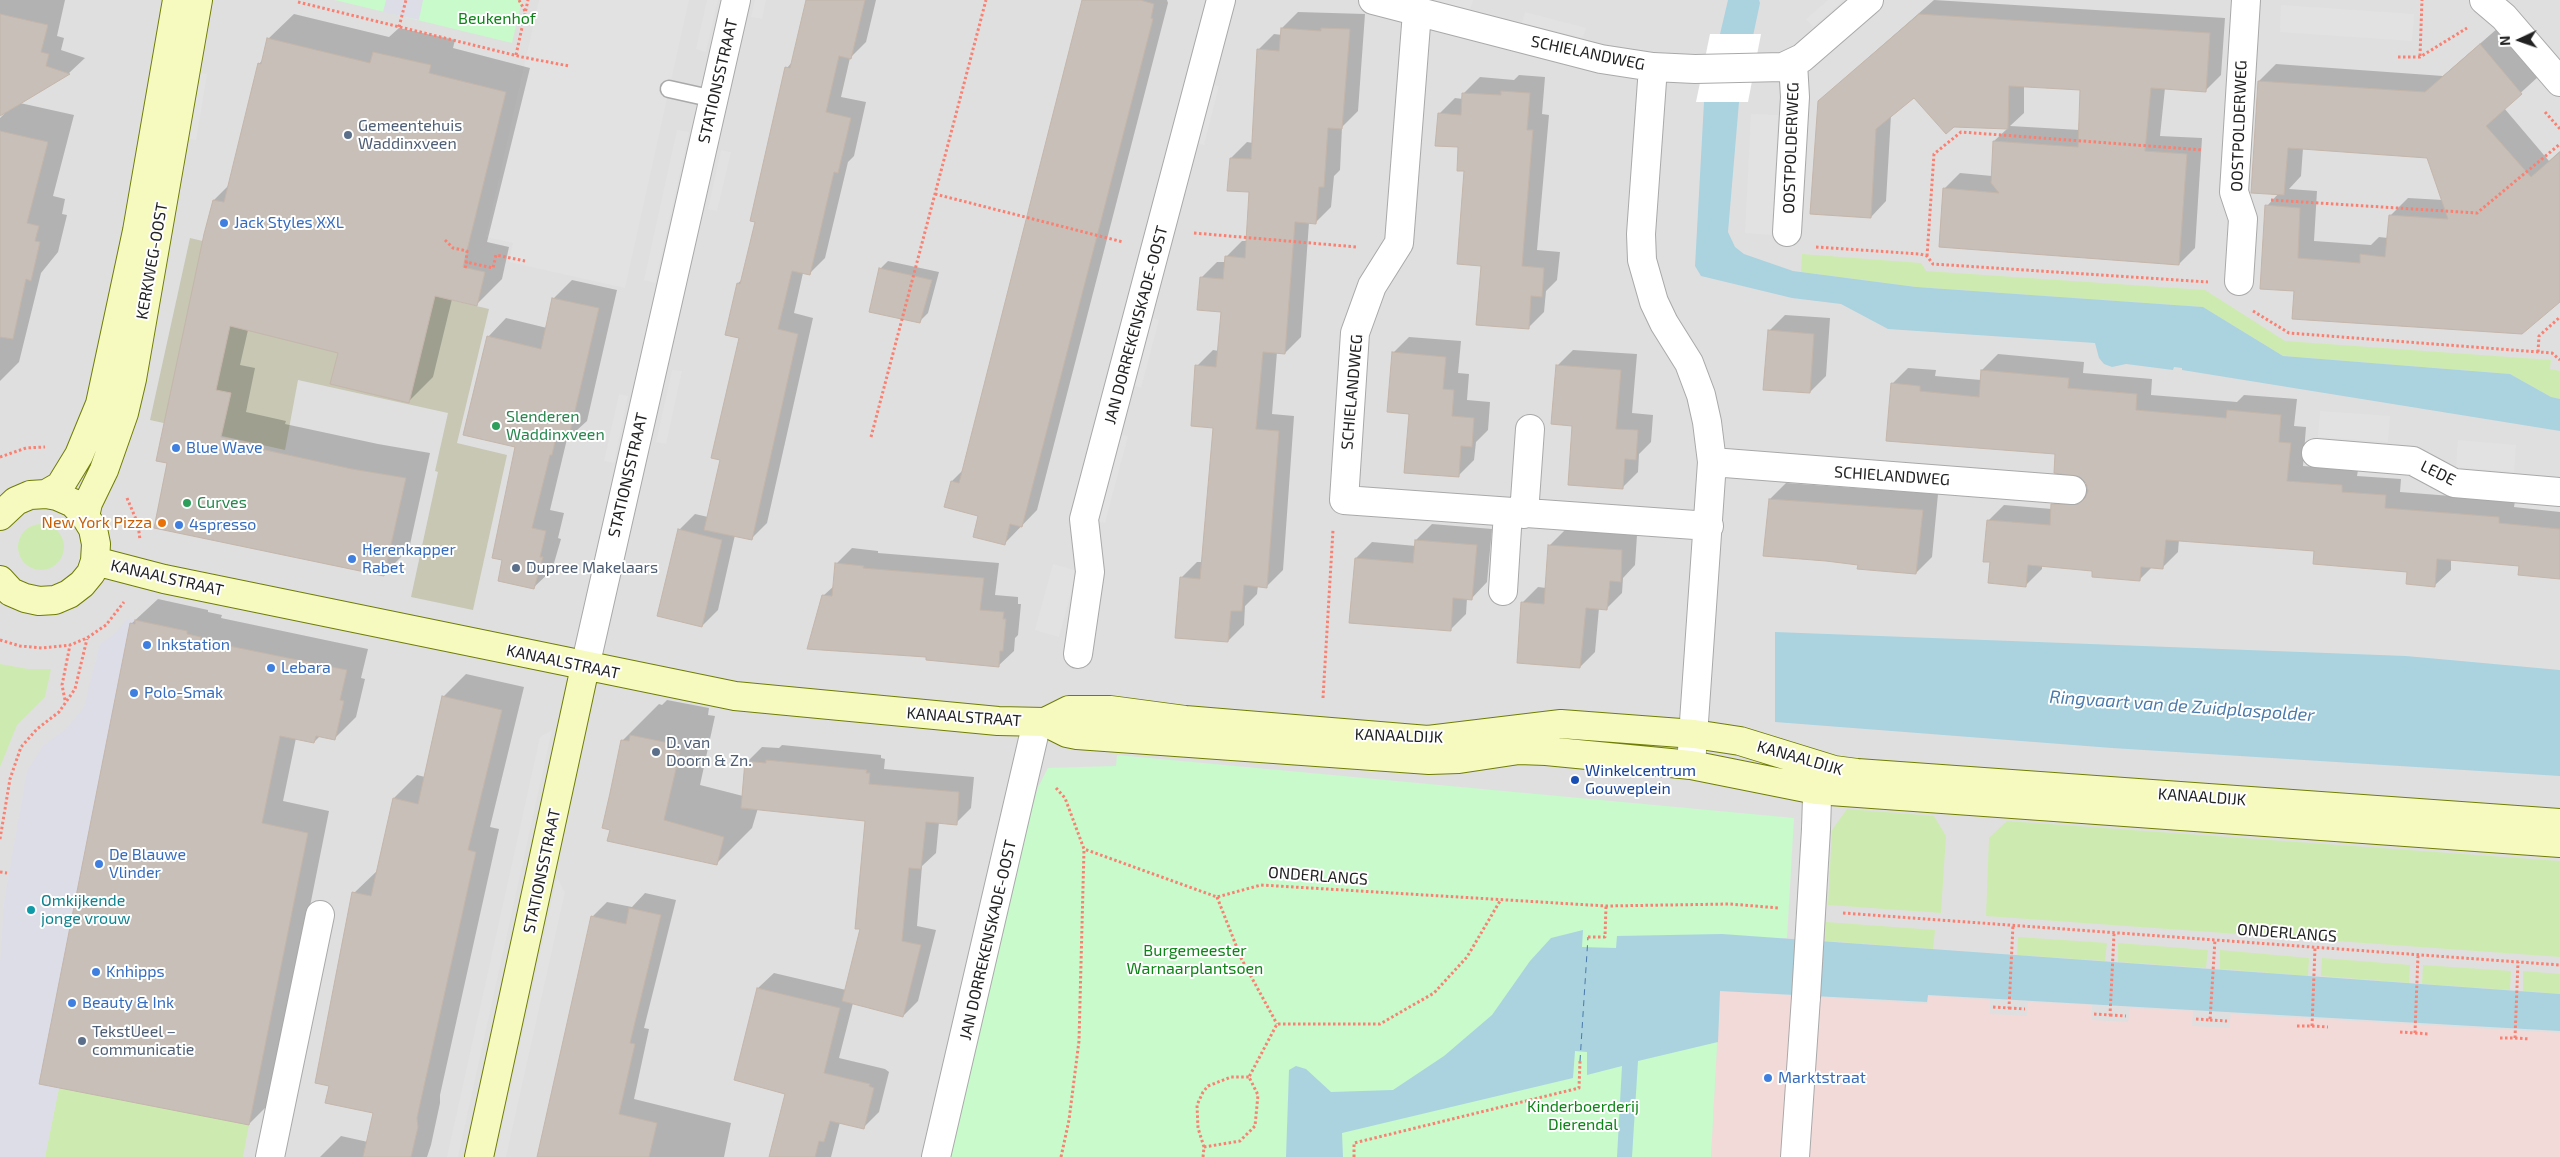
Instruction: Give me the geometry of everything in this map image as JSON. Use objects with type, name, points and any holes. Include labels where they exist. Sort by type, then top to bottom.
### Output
[{"type":"main road","name":"KERKWEG-OOST","points":[[46,494],[60,486],[79,455],[100,404],[137,231],[177,0]]},
{"type":"main road","name":"KERKWEG-OOST","points":[[85,516],[88,503],[104,470],[128,396],[198,0]]},
{"type":"main road","points":[[0,516],[9,506],[23,498],[46,494],[67,500],[85,516],[95,536],[95,561],[82,584],[69,594],[55,600],[40,601],[25,598],[12,592],[0,580]]},
{"type":"main road","name":"KANAALSTRAAT","points":[[95,561],[138,573],[585,667],[735,696],[976,720],[1041,722]]},
{"type":"main road","name":"STATIONSSTRAAT","points":[[479,1157],[585,667]]},
{"type":"main road","name":"KANAALDIJK","points":[[1041,722],[1069,710],[1080,708],[1321,732],[1428,740],[1562,724],[1694,734],[1740,741],[1817,778],[1857,773],[2560,823]]},
{"type":"main road","name":"KANAALDIJK","points":[[1041,722],[1067,733],[1077,735],[1430,760],[1459,759],[1519,750],[1546,750],[1817,778],[2560,844]]},
{"type":"street","name":"STATIONSSTRAAT","points":[[585,667],[736,0]]},
{"type":"street","name":"JAN DORREKENSKADE-OOST","points":[[1078,654],[1090,572],[1084,519],[1221,0]]},
{"type":"street","name":"SCHIELANDWEG","points":[[1373,0],[1601,59],[1653,67],[1641,234],[1642,260],[1654,302],[1664,323],[1689,363],[1701,395],[1707,422],[1712,462],[1691,766]]},
{"type":"street","name":"OOSTPOLDERWEG","points":[[1653,67],[1773,68],[1793,63],[1868,0]]},
{"type":"street","name":"OOSTPOLDERWEG","points":[[2240,281],[2243,219],[2236,198],[2235,152],[2246,0]]},
{"type":"street","points":[[2484,0],[2504,17],[2560,82]]},
{"type":"street","name":"SCHIELANDWEG","points":[[1344,500],[1355,333],[1372,286],[1399,243],[1416,12]]},
{"type":"street","name":"OOSTPOLDERWEG","points":[[1787,232],[1795,96],[1793,63]]},
{"type":"street","points":[[1502,591],[1530,429]]},
{"type":"street","name":"LEDE","points":[[2316,453],[2413,461],[2454,484],[2559,486]]},
{"type":"street","name":"SCHIELANDWEG","points":[[1712,462],[2072,490]]},
{"type":"street","points":[[1344,500],[1709,526]]},
{"type":"street","name":"JAN DORREKENSKADE-OOST","points":[[936,1157],[1030,760],[1041,722]]},
{"type":"street","points":[[1795,1157],[1816,830],[1817,778]]},
{"type":"street","points":[[270,1157],[320,915]]},
{"type":"lane","points":[[669,89],[714,99]]},
{"type":"path","points":[[292,0],[516,55],[569,66]]},
{"type":"path","points":[[400,27],[406,0]]},
{"type":"path","points":[[519,0],[525,12]]},
{"type":"path","points":[[516,55],[528,0]]},
{"type":"path","points":[[872,437],[986,0]]},
{"type":"path","points":[[2420,57],[2422,0]]},
{"type":"path","points":[[2398,57],[2420,57],[2470,27]]},
{"type":"path","points":[[2541,107],[2560,129]]},
{"type":"path","points":[[1933,264],[1927,256],[1934,154],[1961,132],[2235,152]]},
{"type":"path","points":[[2236,198],[2477,213],[2560,144]]},
{"type":"path","points":[[934,194],[1155,251]]},
{"type":"path","points":[[1162,224],[1195,233],[1348,245],[1391,255]]},
{"type":"path","points":[[1787,232],[1804,246],[1927,256]]},
{"type":"path","points":[[445,240],[453,248],[467,251],[465,268]]},
{"type":"path","points":[[467,262],[493,268],[496,255],[525,261]]},
{"type":"path","points":[[2538,352],[2539,336],[2560,317]]},
{"type":"path","points":[[0,457],[26,448],[46,447]]},
{"type":"path","points":[[1321,732],[1323,666],[1334,511],[1344,500]]},
{"type":"path","points":[[0,640],[20,646],[42,648],[70,645],[87,638],[106,625],[119,611],[138,573]]},
{"type":"path","points":[[0,839],[10,779],[22,747],[37,729],[59,712],[65,700],[75,689],[87,638]]},
{"type":"path","points":[[65,700],[62,685],[70,645]]},
{"type":"path","points":[[1030,760],[1065,798],[1084,849],[1079,1041],[1069,1120],[1061,1157]]},
{"type":"path","points":[[1084,849],[1216,897],[1241,958],[1277,1024]]},
{"type":"path","points":[[0,872],[7,873]]},
{"type":"path","name":"ONDERLANGS","points":[[1216,897],[1260,885],[1606,906],[1605,937],[1588,937]]},
{"type":"path","points":[[1277,1024],[1380,1024],[1434,993],[1467,957],[1500,901]]},
{"type":"path","name":"ONDERLANGS","points":[[2009,1008],[2013,926],[2560,966]]},
{"type":"path","points":[[2110,1015],[2114,934]]},
{"type":"path","points":[[2210,1020],[2215,940]]},
{"type":"path","points":[[2312,1026],[2315,948]]},
{"type":"path","points":[[2415,1033],[2418,955]]},
{"type":"path","points":[[2515,1038],[2518,962]]},
{"type":"path","points":[[1993,1007],[2025,1009]]},
{"type":"path","points":[[2094,1014],[2126,1016]]},
{"type":"path","points":[[2196,1019],[2227,1021]]},
{"type":"path","points":[[1249,1077],[1277,1024]]},
{"type":"path","points":[[2297,1026],[2328,1027]]},
{"type":"path","points":[[2400,1032],[2429,1034]]},
{"type":"path","points":[[2500,1038],[2530,1039]]},
{"type":"path","points":[[1354,1157],[1354,1143],[1579,1088],[1580,1061]]},
{"type":"path","points":[[1203,1157],[1204,1147],[1198,1128],[1197,1105],[1203,1092],[1208,1086],[1231,1077],[1249,1077]]},
{"type":"path","points":[[1204,1147],[1240,1141],[1255,1126],[1258,1096],[1249,1077]]},
{"type":"shaded area","points":[[0,0],[2560,0],[2560,1157],[0,1157]]},
{"type":"shaded area","name":"Beukenhof","points":[[386,0],[423,0],[419,20],[383,12]]},
{"type":"shaded area","name":"Beukenhof","points":[[539,0],[689,0],[625,288],[509,262],[513,243],[486,237]]},
{"type":"shaded area","points":[[707,0],[718,0],[706,52],[696,49]]},
{"type":"shaded area","points":[[755,0],[766,0],[762,19],[751,17]]},
{"type":"shaded area","points":[[1434,0],[1473,0],[1470,10]]},
{"type":"shaded area","points":[[1828,0],[1844,0],[1813,27],[1806,19]]},
{"type":"shaded area","points":[[2281,5],[2414,14],[2412,41],[2280,32]]},
{"type":"shaded area","points":[[1525,12],[1586,28],[1583,38],[1522,23]]},
{"type":"shaded area","points":[[193,72],[207,74],[196,140],[182,137]]},
{"type":"shaded area","points":[[1210,84],[1219,86],[1204,145],[1195,143]]},
{"type":"shaded area","points":[[1751,114],[1778,115],[1772,235],[1745,233]]},
{"type":"shaded area","points":[[677,130],[689,132],[655,283],[644,280]]},
{"type":"shaded area","points":[[721,150],[731,152],[717,211],[708,209]]},
{"type":"shaded area","points":[[190,238],[489,309],[457,443],[507,455],[473,610],[411,597],[438,472],[435,471],[448,413],[298,380],[285,450],[150,420]]},
{"type":"shaded area","points":[[1150,317],[1159,320],[1141,388],[1132,385]]},
{"type":"shaded area","points":[[672,370],[682,371],[666,444],[656,442]]},
{"type":"shaded area","points":[[619,394],[628,396],[614,463],[604,461]]},
{"type":"shaded area","points":[[2320,411],[2390,416],[2388,442],[2318,437]]},
{"type":"shaded area","points":[[1119,434],[1128,436],[1105,523],[1096,521]]},
{"type":"shaded area","points":[[2458,440],[2516,445],[2514,472],[2456,467]]},
{"type":"shaded area","points":[[1053,564],[1077,571],[1059,637],[1035,630]]},
{"type":"shaded area","points":[[127,619],[135,620],[135,624],[130,624],[39,1083],[59,1088],[45,1157],[0,1157],[0,965],[4,902],[27,771],[43,746],[66,729],[84,707],[100,644],[115,634]]},
{"type":"shaded area","points":[[552,730],[458,1157],[447,1157],[540,737]]},
{"type":"shaded area","points":[[557,877],[565,892],[506,1157],[495,1157]]},
{"type":"shaded area","points":[[1720,991],[1928,1004],[1928,996],[1990,1000],[1990,1014],[2027,1016],[2028,1002],[2092,1005],[2091,1020],[2128,1022],[2130,1008],[2193,1011],[2192,1026],[2229,1028],[2231,1014],[2560,1033],[2560,1157],[1711,1157]]},
{"type":"green space","name":"Beukenhof","points":[[335,0],[522,0],[512,43]]},
{"type":"green space","points":[[1802,254],[1921,263],[1926,271],[2205,290],[2285,341],[2551,360],[2550,369],[2560,371],[2560,399],[2551,397],[2510,374],[2283,356],[2203,307],[1916,287],[1801,272]]},
{"type":"green space","points":[[41,524],[54,528],[60,534],[64,547],[60,560],[54,566],[41,570],[28,566],[22,560],[18,547],[22,534],[28,528]]},
{"type":"green space","points":[[0,664],[28,669],[51,669],[45,697],[17,725],[0,767]]},
{"type":"green space","name":"Burgemeester Warnaarplantsoen","points":[[1117,755],[1794,818],[1787,938],[1782,938],[1720,991],[1711,1157],[936,1157],[1038,787],[1048,768],[1116,766]]},
{"type":"green space","points":[[1847,809],[1934,816],[1946,836],[1941,913],[1828,905],[1832,830]]},
{"type":"green space","points":[[2007,821],[2560,861],[2560,957],[1986,916],[1989,838]]},
{"type":"green space","points":[[1826,922],[1935,930],[1933,949],[1825,941]]},
{"type":"green space","points":[[2018,937],[2107,943],[2105,961],[2017,955]]},
{"type":"green space","points":[[2118,943],[2208,950],[2206,968],[2118,962]]},
{"type":"green space","points":[[2220,950],[2309,958],[2308,976],[2220,969]]},
{"type":"green space","points":[[2322,958],[2410,965],[2409,983],[2321,976]]},
{"type":"green space","points":[[2423,965],[2511,971],[2510,990],[2422,984]]},
{"type":"green space","points":[[2523,971],[2560,974],[2560,994],[2523,991]]},
{"type":"green space","points":[[59,1088],[249,1125],[243,1157],[45,1157]]},
{"type":"water","points":[[1728,0],[1759,0],[1760,3],[1739,102],[1728,232],[1735,247],[1744,254],[1793,271],[1916,287],[2203,307],[2283,356],[2510,374],[2551,397],[2560,399],[2560,431],[2182,370],[2182,368],[2174,367],[2173,370],[2126,364],[2112,367],[2104,364],[2099,358],[2095,343],[1888,329],[1841,304],[1792,298],[1701,276],[1695,266],[1704,102]]},
{"type":"water","name":"Ringvaart van de Zuidplaspolder","points":[[1775,632],[2406,656],[2560,670],[2560,776],[2112,748],[1775,722]]},
{"type":"water","points":[[1583,930],[1582,947],[1616,948],[1617,936],[1722,934],[2560,994],[2560,1031],[1928,995],[1927,1002],[1720,991],[1718,1042],[1638,1061],[1632,1157],[1617,1157],[1622,1066],[1587,1075],[1587,1052],[1575,1051],[1573,1078],[1342,1133],[1343,1157],[1286,1157],[1289,1070],[1296,1066],[1306,1069],[1331,1092],[1393,1090],[1444,1056],[1492,1015],[1530,961],[1551,938]]},
{"type":"pier","points":[[1710,34],[1761,34],[1748,102],[1696,102]]},
{"type":"building","points":[[806,0],[865,0],[851,59],[839,56],[826,112],[851,118],[838,173],[834,172],[810,275],[792,271],[778,329],[798,334],[752,540],[704,530],[720,460],[711,458],[739,338],[725,335],[737,283],[740,284],[755,222],[750,221],[785,67],[790,68]]},
{"type":"building","points":[[1082,0],[1140,0],[1154,4],[1151,18],[1153,19],[1022,527],[1010,524],[1005,545],[973,537],[978,516],[944,507],[951,481],[959,483]]},
{"type":"building","points":[[0,14],[48,25],[41,52],[49,54],[46,66],[70,74],[0,116]]},
{"type":"building","points":[[1919,14],[2210,33],[2206,92],[2151,88],[2145,151],[2187,154],[2179,265],[1939,247],[1943,188],[1999,193],[1991,183],[1993,141],[2078,147],[2080,90],[2009,86],[2008,129],[1954,127],[1946,134],[1914,98],[1876,129],[1871,218],[1810,214],[1818,101]]},
{"type":"building","points":[[1281,28],[1321,31],[1321,28],[1350,29],[1342,129],[1328,128],[1324,187],[1319,187],[1316,224],[1295,222],[1285,354],[1263,352],[1256,429],[1279,431],[1267,588],[1244,585],[1242,611],[1231,611],[1228,642],[1175,638],[1180,577],[1200,579],[1213,428],[1191,426],[1195,365],[1216,367],[1221,312],[1197,310],[1200,277],[1223,279],[1225,256],[1245,258],[1249,192],[1227,191],[1230,158],[1251,159],[1257,49],[1279,51]]},
{"type":"building","points":[[267,38],[370,63],[373,52],[431,65],[429,73],[506,92],[463,267],[485,272],[477,306],[435,296],[409,403],[330,384],[338,353],[230,326],[216,390],[231,393],[221,437],[261,446],[261,449],[352,469],[406,478],[384,576],[154,528],[167,463],[156,461],[204,234],[213,200],[224,202],[258,63],[261,64]]},
{"type":"building","points":[[2480,44],[2522,94],[2486,126],[2531,177],[2560,152],[2560,302],[2522,334],[2292,319],[2294,291],[2260,289],[2265,205],[2300,208],[2298,258],[2360,263],[2360,254],[2385,257],[2389,215],[2448,219],[2427,158],[2288,148],[2284,195],[2251,193],[2258,81],[2425,92]]},
{"type":"building","points":[[1501,91],[1530,93],[1527,130],[1533,130],[1522,266],[1544,268],[1542,297],[1531,296],[1529,329],[1476,325],[1481,266],[1457,264],[1464,171],[1457,171],[1458,147],[1435,146],[1438,113],[1461,115],[1462,93],[1501,95]]},
{"type":"building","points":[[0,131],[48,142],[27,223],[39,226],[35,241],[40,242],[31,281],[26,279],[13,339],[0,337]]},
{"type":"building","points":[[879,268],[932,280],[920,323],[869,312]]},
{"type":"building","points":[[552,298],[599,308],[568,441],[556,437],[532,528],[546,531],[540,557],[543,557],[534,589],[498,581],[502,560],[492,558],[515,447],[463,435],[487,336],[541,349]]},
{"type":"building","points":[[1768,330],[1814,334],[1810,393],[1763,390]]},
{"type":"building","points":[[1392,352],[1446,357],[1443,389],[1454,390],[1452,416],[1474,418],[1472,447],[1461,446],[1459,477],[1404,473],[1409,414],[1387,412]]},
{"type":"building","points":[[1556,365],[1621,370],[1616,429],[1638,430],[1636,460],[1625,459],[1623,489],[1568,485],[1572,426],[1551,424]]},
{"type":"building","points":[[1981,370],[2069,378],[2068,388],[2137,394],[2136,410],[2226,418],[2227,410],[2281,415],[2279,442],[2291,443],[2287,481],[2342,485],[2342,492],[2386,495],[2385,508],[2499,517],[2499,523],[2560,529],[2560,579],[2518,575],[2519,566],[2437,559],[2435,587],[2406,584],[2407,572],[2313,564],[2314,551],[2166,540],[2163,569],[2141,567],[2140,581],[2092,577],[2092,571],[2028,565],[2026,587],[1988,583],[1990,562],[1983,562],[1987,520],[2050,525],[2051,504],[2078,504],[2085,498],[2088,491],[2086,483],[2080,477],[2054,473],[2055,454],[1886,441],[1891,383],[1920,386],[1920,391],[1979,397]]},
{"type":"building","points":[[1769,499],[1923,510],[1916,574],[1857,569],[1858,565],[1826,561],[1763,556]]},
{"type":"building","points":[[678,529],[722,540],[702,627],[657,616]]},
{"type":"building","points":[[1415,540],[1477,545],[1472,600],[1453,598],[1451,631],[1349,623],[1355,558],[1413,563]]},
{"type":"building","points":[[1548,545],[1622,550],[1621,582],[1610,581],[1607,610],[1586,608],[1580,668],[1517,663],[1521,602],[1544,604]]},
{"type":"building","points":[[835,563],[864,566],[863,568],[984,578],[980,610],[1004,612],[1003,619],[1006,619],[1003,651],[1000,651],[999,667],[926,660],[926,657],[807,649],[822,595],[832,596]]},
{"type":"building","points":[[135,620],[187,631],[187,634],[201,637],[200,640],[347,670],[340,700],[344,701],[335,740],[316,736],[314,743],[280,736],[262,823],[308,833],[249,1125],[39,1084],[130,623],[135,624]]},
{"type":"building","points":[[442,696],[502,710],[468,850],[476,852],[417,1118],[418,1127],[411,1157],[363,1157],[373,1113],[325,1103],[329,1086],[315,1083],[352,892],[371,896],[393,798],[418,804]]},
{"type":"building","points":[[630,735],[674,744],[673,750],[680,752],[664,820],[724,837],[717,865],[607,841],[610,830],[602,828],[621,740],[629,741]]},
{"type":"building","points":[[766,760],[867,770],[866,773],[870,773],[869,784],[959,792],[957,825],[926,822],[921,869],[909,868],[902,941],[921,945],[903,1017],[842,1001],[860,929],[855,929],[865,821],[741,808],[745,761],[766,763]]},
{"type":"building","points":[[629,908],[661,915],[630,1043],[635,1044],[619,1114],[657,1123],[649,1157],[537,1157],[591,916],[626,924]]},
{"type":"building","points":[[757,988],[840,1008],[824,1073],[870,1084],[869,1086],[874,1088],[864,1129],[830,1121],[824,1142],[819,1141],[815,1157],[769,1157],[785,1094],[734,1080]]},
{"type":"ferry route","points":[[1580,1061],[1588,937]]},
{"type":"place","name":"Gemeentehuis Waddinxveen","points":[[348,135]]},
{"type":"place","name":"Jack Styles XXL","points":[[224,223]]},
{"type":"place","name":"Slenderen Waddinxveen","points":[[496,426]]},
{"type":"place","name":"Blue Wave","points":[[176,448]]},
{"type":"place","name":"Curves","points":[[187,503]]},
{"type":"place","name":"New York Pizza","points":[[162,523]]},
{"type":"place","name":"4spresso","points":[[179,525]]},
{"type":"place","name":"Herenkapper Rabet","points":[[352,559]]},
{"type":"place","name":"Dupree Makelaars","points":[[516,568]]},
{"type":"place","name":"Inkstation","points":[[147,645]]},
{"type":"place","name":"Lebara","points":[[271,668]]},
{"type":"place","name":"Polo-Smak","points":[[134,693]]},
{"type":"place","name":"D. van Doorn & Zn.","points":[[656,752]]},
{"type":"place","name":"Winkelcentrum Gouweplein","points":[[1575,780]]},
{"type":"place","name":"De Blauwe Vlinder","points":[[99,864]]},
{"type":"place","name":"Omkijkende jonge vrouw","points":[[31,910]]},
{"type":"place","name":"Knhipps","points":[[96,972]]},
{"type":"place","name":"Beauty & Ink","points":[[72,1003]]},
{"type":"place","name":"TekstUeel – communicatie","points":[[82,1041]]},
{"type":"place","name":"Marktstraat","points":[[1768,1078]]},
{"type":"park label","name":"Kinderboerderij Dierendal","points":[[1583,1116]]}]
